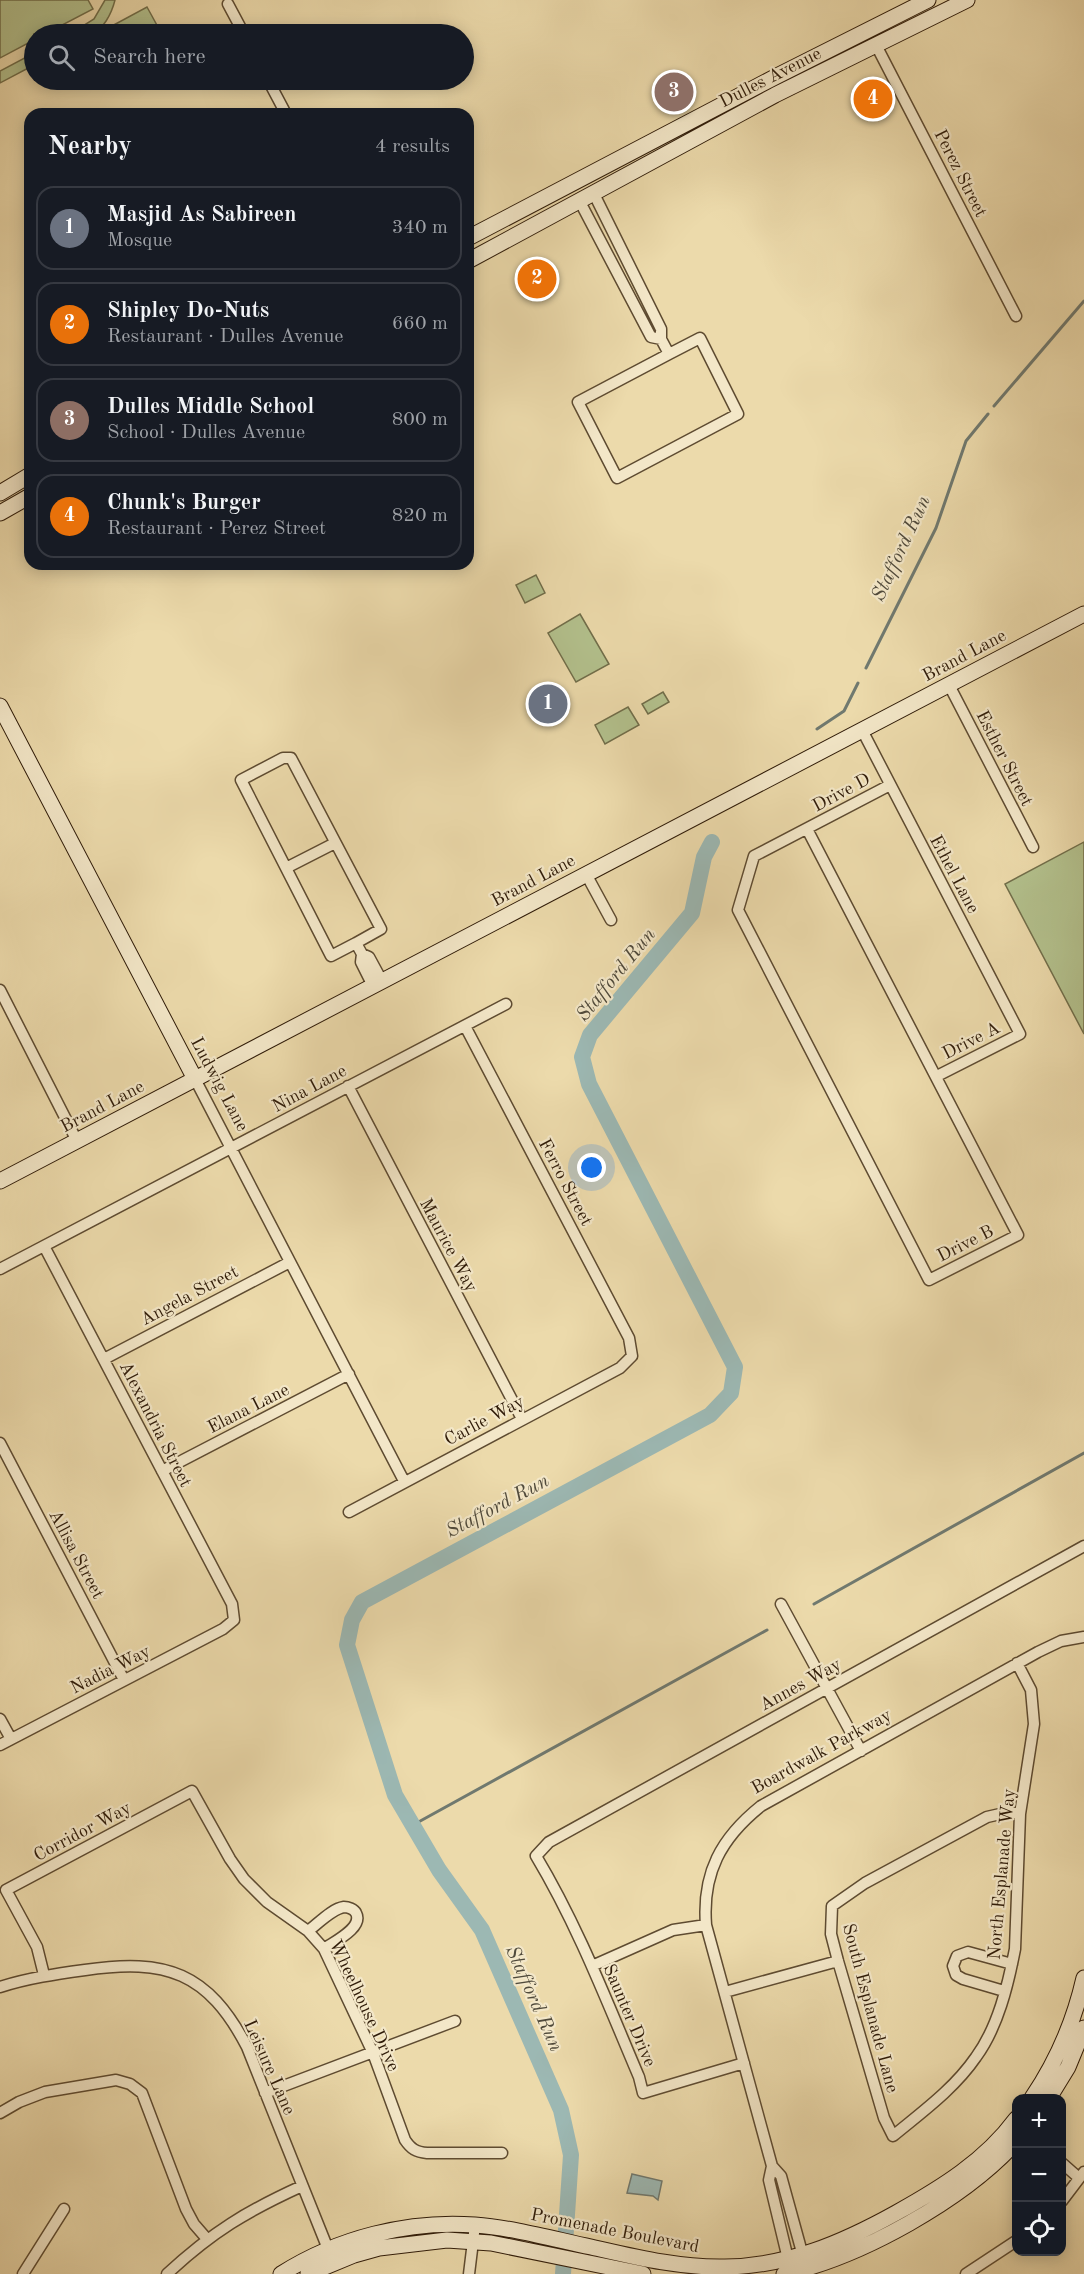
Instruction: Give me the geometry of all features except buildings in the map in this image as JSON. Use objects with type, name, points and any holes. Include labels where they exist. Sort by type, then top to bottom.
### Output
[{"type":"street","name":"Dulles Avenue","points":[[474,235],[777,76],[928,0]]},
{"type":"street","points":[[876,45],[877,38],[885,31],[929,9],[935,0]]},
{"type":"street","name":"Dulles Avenue","points":[[474,258],[775,95],[966,0]]},
{"type":"street","points":[[228,4],[239,24]]},
{"type":"street","name":"Perez Street","points":[[876,45],[1016,316]]},
{"type":"street","points":[[273,90],[283,108]]},
{"type":"street","points":[[586,196],[651,337],[661,339]]},
{"type":"street","points":[[586,196],[661,329],[661,339],[669,354]]},
{"type":"street","points":[[700,338],[738,414],[617,478],[578,402],[669,354],[700,338]]},
{"type":"street","points":[[0,493],[24,479]]},
{"type":"street","points":[[0,513],[24,499]]},
{"type":"street","name":"Brand Lane","points":[[0,1181],[1084,614]]},
{"type":"street","name":"Esther Street","points":[[948,685],[1033,847]]},
{"type":"street","name":"Ludwig Lane","points":[[1,709],[404,1481]]},
{"type":"street","name":"Ethel Lane","points":[[862,730],[1020,1034]]},
{"type":"street","points":[[283,758],[291,759],[335,843],[381,929],[331,956],[241,780],[283,758]]},
{"type":"street","name":"Drive D","points":[[807,829],[890,785]]},
{"type":"street","name":"Drive B","points":[[807,829],[1018,1235],[929,1280],[738,910],[754,856],[807,829]]},
{"type":"street","points":[[286,868],[335,843]]},
{"type":"street","points":[[586,874],[610,920]]},
{"type":"street","points":[[356,943],[362,954],[361,962],[377,983]]},
{"type":"street","points":[[0,990],[76,1141]]},
{"type":"street","name":"Nina Lane","points":[[0,1269],[506,1004]]},
{"type":"street","name":"Ferro Street","points":[[465,1026],[629,1338],[632,1356]]},
{"type":"street","name":"Drive A","points":[[937,1076],[1020,1034]]},
{"type":"street","name":"Maurice Way","points":[[348,1086],[522,1419]]},
{"type":"street","name":"Alexandria Street","points":[[44,1246],[232,1604],[234,1620]]},
{"type":"street","name":"Angela Street","points":[[104,1359],[290,1262]]},
{"type":"street","name":"Carlie Way","points":[[349,1512],[620,1368],[632,1356]]},
{"type":"street","name":"Elana Lane","points":[[162,1471],[349,1374]]},
{"type":"street","name":"Allisa Street","points":[[0,1443],[124,1680]]},
{"type":"street","name":"Annes Way","points":[[536,1856],[549,1842],[1084,1546]]},
{"type":"street","points":[[781,1604],[861,1750]]},
{"type":"street","name":"Nadia Way","points":[[0,1745],[224,1629],[234,1620]]},
{"type":"street","name":"Boardwalk Parkway","points":[[796,2268],[782,2176],[772,2166],[706,1925],[705,1907],[708,1885],[716,1859],[727,1838],[742,1821],[761,1806],[1017,1663],[1061,1641],[1084,1637]]},
{"type":"street","name":"North Esplanade Way","points":[[884,2118],[892,2136],[930,2107],[953,2085],[988,2038],[1012,1964],[1015,1949],[1020,1814],[1034,1724],[1031,1690],[1017,1663]]},
{"type":"street","points":[[0,1719],[11,1739]]},
{"type":"street","name":"Wheelhouse Drive","points":[[192,1791],[244,1879],[267,1902],[308,1931],[324,1949],[373,2053],[405,2140],[411,2148],[427,2153],[502,2153]]},
{"type":"street","name":"Corridor Way","points":[[44,1975],[37,1947],[6,1890],[192,1791]]},
{"type":"street","name":"South Esplanade Lane","points":[[884,2118],[831,1934],[832,1905],[865,1883],[987,1817],[1010,1812],[1020,1814]]},
{"type":"street","name":"Saunter Drive","points":[[536,1856],[561,1900],[592,1966],[639,2077],[643,2093],[744,2063]]},
{"type":"street","points":[[308,1931],[344,1907],[352,1909],[357,1914],[355,1926],[324,1949]]},
{"type":"street","points":[[592,1966],[673,1930],[706,1925]]},
{"type":"street","points":[[1004,1991],[963,1979],[956,1975],[953,1966],[957,1956],[968,1952],[1012,1964]]},
{"type":"street","points":[[724,1992],[838,1961]]},
{"type":"street","name":"Leisure Lane","points":[[0,1987],[44,1975],[128,1965],[163,1969],[182,1974],[216,2001],[235,2025],[247,2047],[331,2256]]},
{"type":"street","points":[[1034,2094],[1062,2045],[1084,1978]]},
{"type":"street","points":[[265,2093],[454,2021]]},
{"type":"street","points":[[1051,2094],[1068,2067],[1084,2028]]},
{"type":"street","points":[[0,2113],[19,2102],[45,2092],[116,2080],[130,2084],[142,2093],[186,2209],[194,2224],[207,2239]]},
{"type":"street","name":"Promenade Boulevard","points":[[796,2268],[934,2192],[985,2153],[1012,2127]]},
{"type":"street","name":"Promenade Boulevard","points":[[281,2274],[306,2259],[354,2255],[405,2244],[447,2240],[474,2232],[541,2244],[588,2247],[682,2270],[768,2264],[796,2268],[871,2242],[948,2199],[986,2172],[1012,2147]]},
{"type":"street","points":[[1066,2165],[1082,2175],[1066,2196]]},
{"type":"street","points":[[167,2274],[207,2239],[252,2209],[302,2186]]},
{"type":"street","points":[[22,2274],[64,2209]]},
{"type":"street","points":[[469,2274],[474,2232]]},
{"type":"street","name":"Promenade Boulevard","points":[[541,2244],[585,2262],[643,2274]]},
{"type":"street","points":[[966,2274],[1012,2244]]},
{"type":"street","name":"Promenade Boulevard","points":[[308,2274],[331,2256]]},
{"type":"green space","points":[[0,0],[88,0],[93,9],[64,24],[24,24],[24,45],[0,58]]},
{"type":"green space","points":[[105,0],[115,0],[104,24],[86,24],[94,19]]},
{"type":"green space","points":[[147,7],[156,24],[116,24]]},
{"type":"green space","points":[[24,58],[24,70],[0,83],[0,71]]},
{"type":"green space","points":[[536,575],[545,593],[525,603],[516,585]]},
{"type":"green space","points":[[580,614],[609,664],[576,682],[548,633]]},
{"type":"green space","points":[[663,692],[669,702],[648,714],[642,704]]},
{"type":"green space","points":[[628,707],[639,725],[605,744],[595,725]]},
{"type":"green space","points":[[1084,842],[1084,1034],[1005,884]]},
{"type":"water","points":[[632,2174],[662,2181],[658,2200],[653,2196],[627,2193]]},
{"type":"waterway","name":"Stafford Run","points":[[994,406],[1084,301]]},
{"type":"waterway","name":"Stafford Run","points":[[866,668],[936,528],[966,441],[988,414]]},
{"type":"waterway","name":"Stafford Run","points":[[817,729],[844,711],[858,683]]},
{"type":"waterway","name":"Stafford Run","points":[[563,2274],[571,2155],[561,2110],[482,1930],[439,1870],[395,1795],[347,1645],[352,1620],[362,1602],[710,1415],[731,1393],[735,1367],[589,1084],[582,1057],[590,1035],[692,913],[704,857],[712,842]]},
{"type":"waterway","points":[[814,1604],[1084,1453]]},
{"type":"waterway","points":[[413,1825],[767,1630]]},
{"type":"place","name":"Dulles Middle School","points":[[674,92]]},
{"type":"place","name":"Chunk's Burger","points":[[873,99]]},
{"type":"place","name":"Shipley Do-Nuts","points":[[537,279]]},
{"type":"place","name":"Masjid As Sabireen","points":[[548,704]]}]
